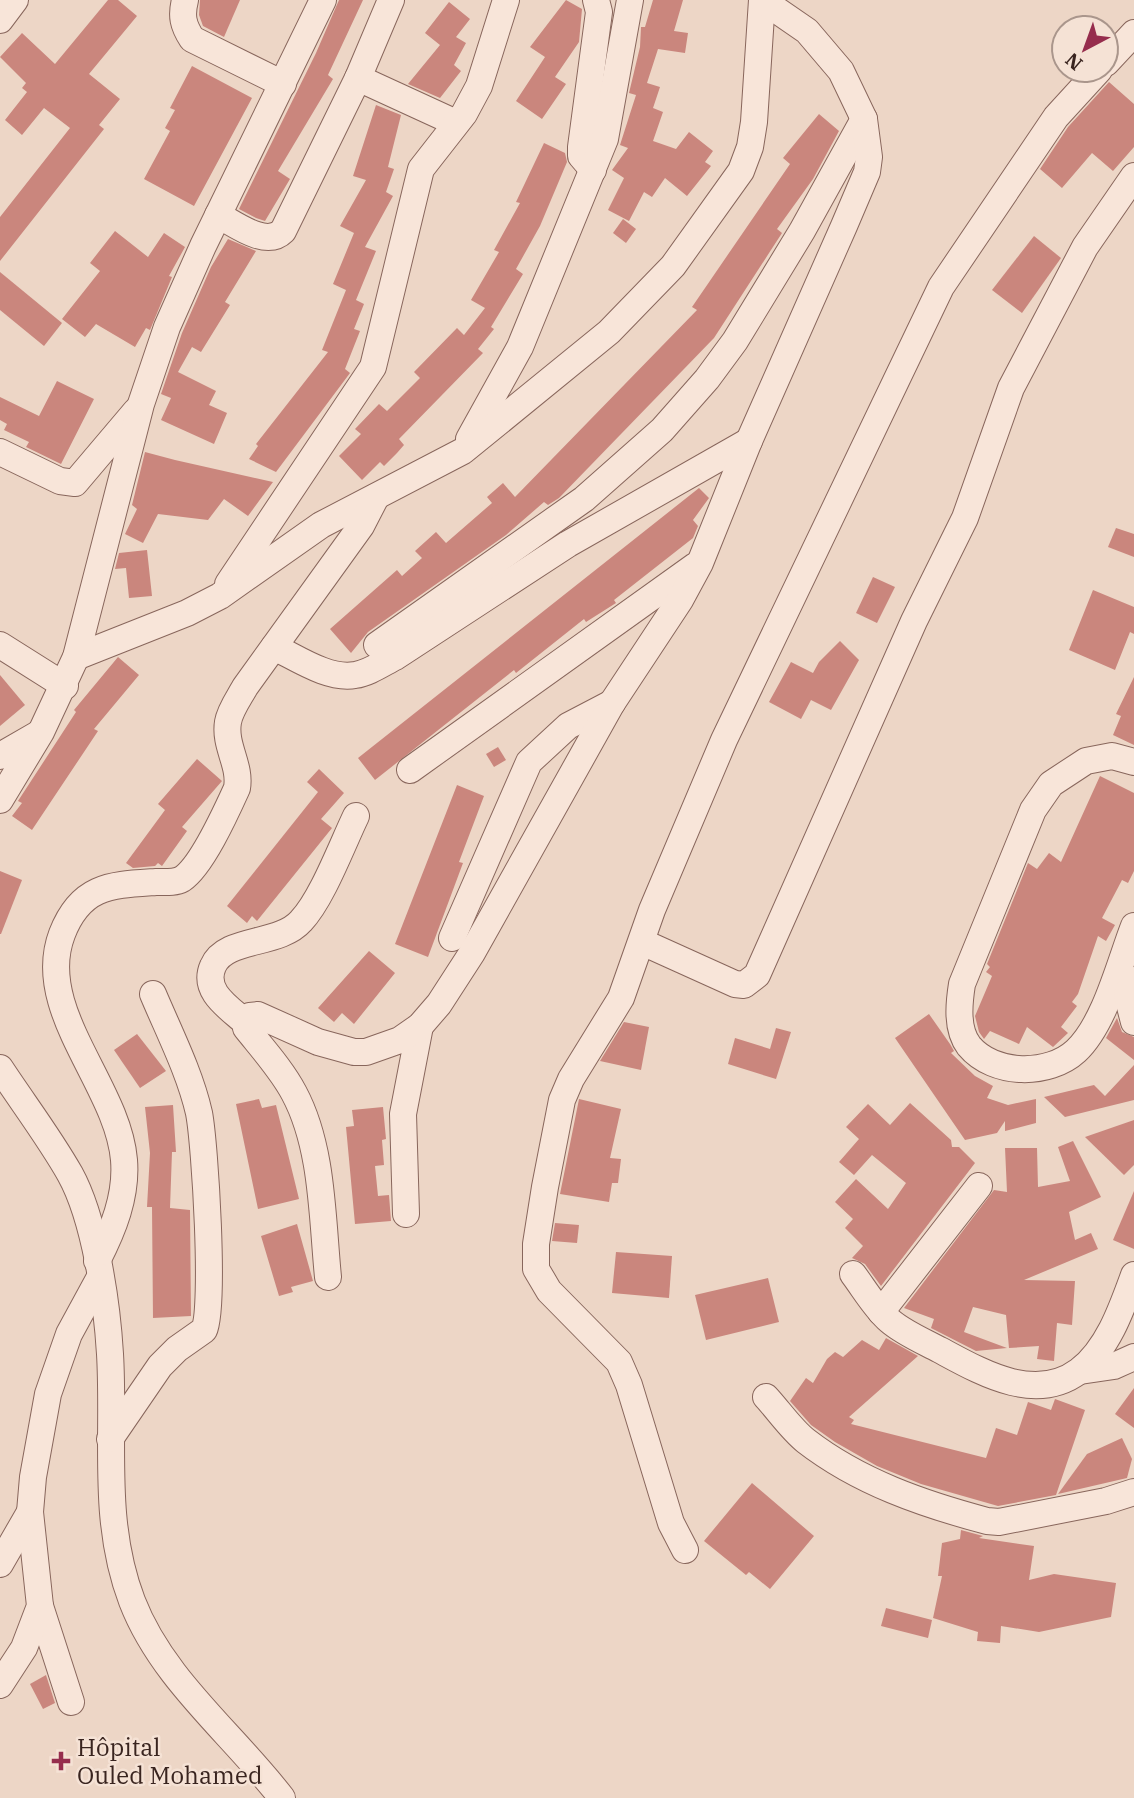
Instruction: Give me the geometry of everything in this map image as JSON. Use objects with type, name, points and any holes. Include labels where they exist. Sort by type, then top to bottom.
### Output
[{"type":"street","points":[[0,20],[15,0]]},
{"type":"street","points":[[186,0],[182,14],[184,26],[192,39],[283,84]]},
{"type":"street","points":[[0,800],[41,732],[65,686],[76,657],[141,404],[167,327],[218,215],[323,0]]},
{"type":"street","points":[[218,215],[264,238],[279,235],[358,78],[391,0]]},
{"type":"street","points":[[220,596],[373,367],[421,169],[456,123],[479,86],[506,0]]},
{"type":"street","points":[[593,170],[581,156],[581,147],[600,12],[596,0]]},
{"type":"street","points":[[463,451],[520,347],[605,139],[630,0]]},
{"type":"street","points":[[245,1022],[250,1016],[258,1015],[343,1050],[366,1052],[400,1040],[420,1026],[439,1004],[472,953],[612,703],[680,600],[700,563],[749,441],[867,172],[869,157],[864,119],[841,71],[807,31],[762,0]]},
{"type":"street","points":[[76,657],[187,613],[220,596],[321,525],[463,451],[609,332],[673,266],[741,171],[750,147],[754,122],[762,0]]},
{"type":"street","points":[[1120,48],[1134,33]]},
{"type":"street","points":[[358,78],[456,123]]},
{"type":"street","points":[[685,1550],[671,1523],[629,1385],[618,1362],[549,1291],[537,1269],[541,1209],[562,1100],[571,1079],[621,998],[652,910],[724,740],[941,287],[1056,117],[1086,84]]},
{"type":"street","points":[[377,645],[584,499],[662,430],[707,379],[735,341],[802,231],[864,119]]},
{"type":"street","points":[[642,942],[735,984],[744,985],[757,975],[914,621],[965,518],[1011,388],[1085,247],[1134,176]]},
{"type":"street","points":[[0,452],[60,481],[75,483],[141,404]]},
{"type":"street","points":[[274,648],[333,673],[355,675],[366,672],[395,657],[568,544],[749,441]]},
{"type":"street","points":[[71,1702],[40,1606],[30,1512],[33,1477],[48,1394],[69,1334],[99,1269],[118,1211],[124,1159],[116,1124],[59,995],[56,965],[62,934],[82,902],[96,890],[177,881],[192,870],[237,788],[239,773],[227,733],[231,713],[361,526],[376,497]]},
{"type":"street","points":[[410,770],[700,563]]},
{"type":"street","points":[[1,647],[65,686]]},
{"type":"street","points":[[452,939],[529,762],[568,726],[612,703]]},
{"type":"street","points":[[0,756],[41,732]]},
{"type":"street","points":[[1134,762],[1112,756],[1073,767],[1051,784],[1033,810],[962,984],[958,1006],[962,1030],[970,1047],[994,1063],[1023,1069],[1065,1059],[1077,1049],[1096,1024],[1134,926]]},
{"type":"street","points":[[328,1278],[317,1166],[294,1092],[246,1028],[245,1022],[212,989],[210,978],[214,964],[228,950],[280,936],[302,920],[356,816]]},
{"type":"street","points":[[1134,980],[1127,995],[1134,1021]]},
{"type":"street","points":[[110,1439],[160,1366],[177,1349],[204,1330],[210,1303],[203,1139],[198,1111],[152,994]]},
{"type":"street","points":[[405,1214],[403,1114],[420,1026]]},
{"type":"street","points":[[0,1068],[71,1175],[99,1269],[110,1356],[111,1508],[122,1569],[141,1623],[179,1679],[282,1798]]},
{"type":"street","points":[[881,1312],[979,1186]]},
{"type":"street","points":[[853,1274],[881,1312],[906,1332],[980,1372],[1009,1382],[1029,1386],[1045,1384],[1080,1371],[1114,1366],[1134,1357]]},
{"type":"street","points":[[1080,1371],[1103,1345],[1134,1275]]},
{"type":"street","points":[[766,1397],[805,1440],[839,1462],[898,1493],[987,1521],[999,1522],[1106,1501],[1134,1492]]},
{"type":"street","points":[[0,1564],[30,1512]]},
{"type":"street","points":[[0,1685],[24,1648],[40,1606]]},
{"type":"building","points":[[108,0],[118,0],[137,16],[89,74],[120,99],[99,125],[104,129],[0,261],[0,217],[70,128],[44,108],[22,135],[5,120],[27,92],[22,88],[26,83],[0,57],[22,33],[55,64]]},
{"type":"building","points":[[200,0],[240,0],[224,37],[203,26],[199,15]]},
{"type":"building","points":[[339,0],[363,0],[328,75],[333,79],[278,171],[290,179],[265,221],[256,218],[239,209],[316,53]]},
{"type":"building","points":[[566,0],[582,9],[579,42],[555,77],[566,84],[542,119],[516,101],[545,57],[530,47]]},
{"type":"building","points":[[653,0],[683,0],[674,31],[688,33],[685,53],[658,49],[647,83],[660,87],[653,108],[663,112],[653,141],[676,149],[689,132],[713,151],[705,162],[711,166],[687,196],[665,178],[652,197],[644,192],[629,221],[608,210],[624,178],[612,170],[628,148],[620,145],[636,95],[629,93],[640,47],[641,27],[645,27]]},
{"type":"building","points":[[449,2],[470,19],[456,37],[466,43],[454,65],[461,71],[440,98],[408,84],[440,45],[425,33]]},
{"type":"building","points":[[192,66],[252,98],[194,206],[144,179],[170,131],[165,128],[175,110],[170,108]]},
{"type":"building","points":[[1107,84],[1111,84],[1134,104],[1134,147],[1113,171],[1092,153],[1062,188],[1040,169],[1068,127]]},
{"type":"building","points":[[376,105],[401,115],[388,167],[394,169],[386,192],[393,196],[365,247],[376,251],[356,300],[364,304],[354,329],[360,331],[345,369],[350,373],[276,472],[249,459],[258,446],[256,444],[328,352],[322,350],[346,290],[333,284],[354,233],[340,226],[366,180],[353,176]]},
{"type":"building","points":[[819,114],[839,131],[813,179],[777,229],[782,233],[714,338],[559,498],[548,505],[544,502],[506,535],[368,632],[351,653],[330,629],[397,570],[402,576],[422,558],[415,551],[436,532],[446,543],[492,503],[487,497],[503,483],[515,497],[697,310],[692,307],[790,164],[783,158]]},
{"type":"building","points":[[544,143],[565,153],[567,162],[540,226],[516,269],[523,274],[491,327],[494,329],[478,349],[483,353],[399,439],[404,445],[397,453],[384,466],[380,462],[362,480],[339,456],[361,434],[355,429],[379,404],[387,411],[420,378],[414,372],[457,328],[464,335],[485,308],[471,300],[499,252],[494,250],[520,203],[516,202]]},
{"type":"building","points":[[623,219],[636,229],[626,243],[613,233]]},
{"type":"building","points":[[115,231],[148,257],[164,233],[185,247],[169,276],[172,277],[150,330],[146,328],[135,347],[96,324],[85,337],[62,319],[100,271],[90,263]]},
{"type":"building","points":[[1034,236],[1061,258],[1022,313],[992,290]]},
{"type":"building","points":[[228,239],[256,251],[225,302],[230,305],[201,352],[192,347],[178,372],[216,391],[209,405],[227,413],[214,444],[161,420],[171,398],[161,394],[182,333],[211,267]]},
{"type":"building","points":[[0,272],[62,323],[44,346],[0,310]]},
{"type":"building","points":[[57,381],[94,399],[61,464],[26,447],[29,442],[4,430],[7,424],[0,420],[0,397],[39,416]]},
{"type":"building","points":[[145,452],[273,482],[248,516],[224,499],[208,520],[158,514],[143,543],[125,534],[137,509],[132,505]]},
{"type":"building","points":[[699,488],[709,498],[693,520],[698,526],[693,538],[614,600],[616,603],[586,622],[584,619],[516,673],[514,670],[375,780],[358,758]]},
{"type":"building","points":[[1116,528],[1134,534],[1134,557],[1108,547]]},
{"type":"building","points":[[147,550],[152,596],[129,598],[126,568],[115,569],[119,553]]},
{"type":"building","points":[[873,577],[895,587],[877,623],[856,613]]},
{"type":"building","points":[[1093,590],[1134,607],[1134,634],[1130,632],[1115,670],[1069,650]]},
{"type":"building","points":[[840,641],[859,660],[831,710],[811,700],[801,719],[769,702],[791,662],[813,673],[819,662]]},
{"type":"building","points":[[118,657],[139,675],[94,729],[98,731],[32,830],[12,816],[22,803],[18,801],[76,712],[74,710]]},
{"type":"building","points":[[0,675],[25,705],[0,726]]},
{"type":"building","points":[[1134,677],[1134,745],[1113,735],[1121,716],[1116,714]]},
{"type":"building","points":[[498,747],[506,760],[494,767],[486,754]]},
{"type":"building","points":[[197,759],[222,781],[182,827],[187,831],[162,866],[158,863],[155,866],[133,868],[126,863],[165,810],[158,804]]},
{"type":"building","points":[[319,769],[344,793],[321,819],[332,828],[257,921],[252,916],[247,923],[227,906],[318,792],[307,782]]},
{"type":"building","points":[[1100,776],[1134,793],[1134,871],[1128,883],[1122,880],[1102,918],[1115,925],[1106,941],[1098,936],[1078,994],[1072,1002],[1077,1006],[1061,1027],[1068,1033],[1053,1047],[1027,1027],[1019,1044],[990,1031],[984,1039],[979,1032],[975,1016],[992,976],[986,972],[990,967],[987,964],[1028,863],[1037,869],[1049,853],[1061,862]]},
{"type":"building","points":[[457,785],[484,796],[459,862],[463,863],[428,957],[395,944]]},
{"type":"building","points":[[0,871],[22,880],[1,934],[0,934]]},
{"type":"building","points":[[369,951],[395,973],[354,1024],[342,1013],[334,1022],[318,1008]]},
{"type":"building","points":[[929,1014],[954,1051],[951,1053],[975,1076],[993,1086],[987,1098],[1008,1105],[1036,1099],[1036,1123],[1005,1131],[1005,1121],[997,1133],[965,1140],[895,1038]]},
{"type":"building","points":[[1117,1018],[1122,1032],[1134,1037],[1134,1060],[1106,1038]]},
{"type":"building","points":[[624,1022],[649,1027],[641,1070],[600,1061]]},
{"type":"building","points":[[776,1028],[791,1032],[776,1079],[728,1064],[735,1038],[770,1049]]},
{"type":"building","points":[[137,1034],[166,1071],[140,1088],[114,1050]]},
{"type":"building","points":[[1134,1065],[1134,1100],[1065,1117],[1044,1097],[1094,1085],[1105,1096]]},
{"type":"building","points":[[259,1099],[262,1108],[276,1105],[299,1199],[258,1209],[236,1104]]},
{"type":"building","points":[[579,1099],[621,1109],[610,1158],[621,1159],[618,1183],[612,1183],[609,1202],[560,1194]]},
{"type":"building","points":[[910,1103],[951,1140],[952,1147],[959,1147],[975,1163],[881,1286],[865,1264],[852,1258],[863,1246],[845,1228],[853,1219],[835,1202],[856,1179],[888,1209],[906,1183],[872,1155],[854,1175],[839,1162],[859,1139],[846,1127],[868,1104],[890,1125]]},
{"type":"building","points":[[173,1105],[176,1152],[172,1152],[170,1208],[190,1210],[191,1316],[153,1318],[152,1207],[147,1207],[150,1153],[145,1107]]},
{"type":"building","points":[[383,1107],[386,1139],[382,1140],[384,1165],[375,1166],[378,1196],[389,1195],[391,1221],[355,1224],[346,1127],[354,1126],[352,1110]]},
{"type":"building","points":[[1134,1120],[1134,1165],[1124,1175],[1085,1137]]},
{"type":"building","points":[[1073,1141],[1101,1197],[1069,1212],[1075,1240],[1091,1233],[1098,1249],[1024,1280],[1075,1281],[1072,1325],[1057,1323],[1054,1361],[1037,1359],[1039,1346],[1009,1348],[1006,1315],[973,1307],[964,1332],[1007,1348],[976,1351],[931,1328],[934,1319],[904,1308],[994,1190],[1007,1192],[1005,1148],[1037,1148],[1038,1187],[1070,1181],[1058,1147]]},
{"type":"building","points":[[1134,1191],[1134,1249],[1113,1240]]},
{"type":"building","points":[[555,1223],[579,1225],[577,1243],[552,1241]]},
{"type":"building","points":[[297,1224],[313,1281],[291,1287],[293,1292],[279,1296],[261,1236]]},
{"type":"building","points":[[616,1252],[672,1256],[669,1298],[612,1293]]},
{"type":"building","points":[[768,1278],[779,1322],[706,1340],[695,1295]]},
{"type":"building","points":[[886,1338],[918,1356],[849,1417],[854,1420],[851,1424],[986,1458],[996,1428],[1017,1435],[1028,1402],[1051,1410],[1055,1399],[1085,1410],[1056,1495],[998,1506],[921,1484],[877,1466],[835,1442],[811,1425],[790,1401],[806,1378],[813,1383],[827,1359],[835,1352],[843,1357],[862,1340],[879,1350]]},
{"type":"building","points":[[1134,1388],[1134,1428],[1115,1414]]},
{"type":"building","points":[[1122,1438],[1132,1459],[1127,1478],[1058,1494],[1087,1454]]},
{"type":"building","points":[[752,1483],[814,1536],[770,1589],[749,1572],[746,1575],[704,1541]]},
{"type":"building","points":[[961,1530],[983,1536],[979,1538],[1034,1546],[1029,1580],[1054,1574],[1116,1583],[1111,1617],[1039,1632],[1001,1626],[1000,1643],[977,1641],[978,1632],[933,1618],[942,1576],[938,1576],[942,1543],[960,1539]]},
{"type":"building","points":[[886,1608],[932,1620],[928,1638],[881,1626]]},
{"type":"building","points":[[46,1675],[55,1703],[43,1709],[30,1684]]},
{"type":"place","name":"Hôpital Ouled Mohamed","points":[[61,1761]]}]
